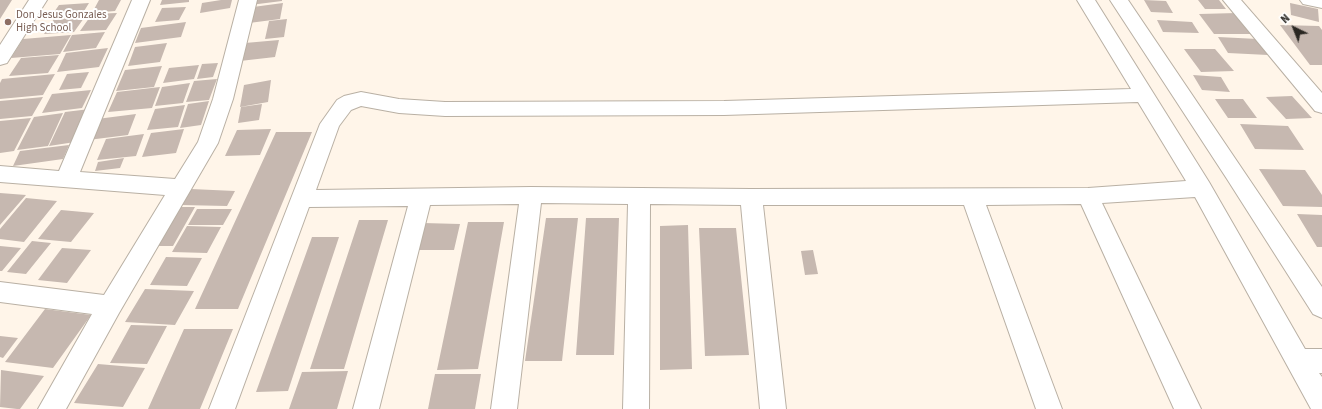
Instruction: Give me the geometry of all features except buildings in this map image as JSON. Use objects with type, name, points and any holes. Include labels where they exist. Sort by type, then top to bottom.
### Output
[{"type":"street","points":[[0,59],[38,0]]},
{"type":"street","points":[[66,180],[141,0]]},
{"type":"street","points":[[51,409],[179,188],[208,143],[223,99],[248,0]]},
{"type":"street","points":[[1086,0],[1143,95],[1310,361],[1322,402]]},
{"type":"street","points":[[1119,0],[1235,173],[1322,308]]},
{"type":"street","points":[[1232,0],[1322,106]]},
{"type":"street","points":[[1309,0],[1322,3]]},
{"type":"street","points":[[222,409],[330,124],[344,105],[351,101],[361,99],[399,106],[445,109],[708,108],[1143,95]]},
{"type":"street","points":[[0,174],[179,188]]},
{"type":"street","points":[[302,199],[531,196],[1088,196],[1201,188]]},
{"type":"street","points":[[504,409],[531,196]]},
{"type":"street","points":[[972,196],[1049,409]]},
{"type":"street","points":[[1088,196],[1188,409]]},
{"type":"street","points":[[636,409],[640,197]]},
{"type":"street","points":[[750,197],[773,409]]},
{"type":"street","points":[[366,409],[421,198]]},
{"type":"street","points":[[0,292],[110,306]]},
{"type":"place","name":"Don Jesus Gonzales High School","points":[[8,22]]}]
